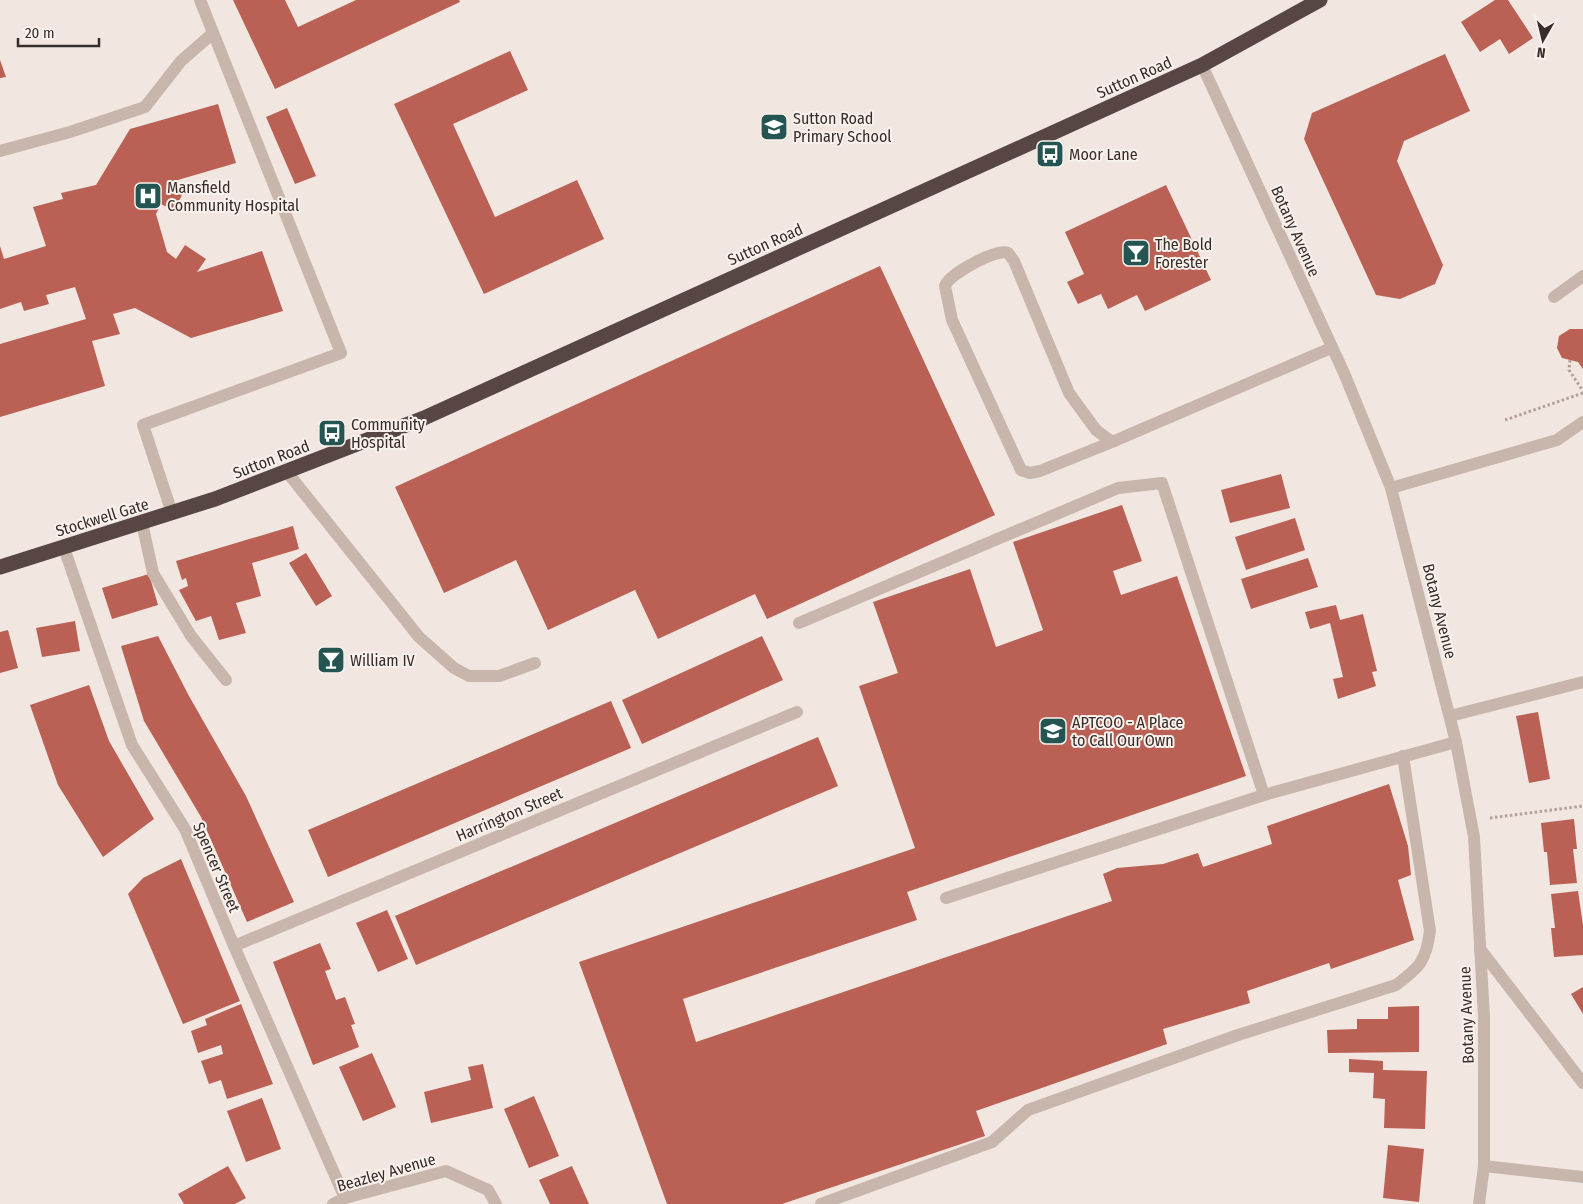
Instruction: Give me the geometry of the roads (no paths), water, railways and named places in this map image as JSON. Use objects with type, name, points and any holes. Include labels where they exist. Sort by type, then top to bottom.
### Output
[{"type":"highway","name":"Sutton Road","points":[[215,499],[424,418],[1202,65],[1320,0]]},
{"type":"highway","name":"Stockwell Gate","points":[[0,567],[215,499]]},
{"type":"street","points":[[172,513],[143,424],[341,353],[200,0]]},
{"type":"street","points":[[0,151],[70,132],[145,107],[181,61],[213,33]]},
{"type":"street","name":"Botany Avenue","points":[[1202,65],[1331,348],[1344,372],[1392,488],[1450,716],[1474,837],[1484,1017],[1484,1166],[1480,1204]]},
{"type":"street","points":[[1112,442],[1096,430],[1069,393],[1014,261],[1008,253],[997,252],[950,277],[945,286],[952,320],[1020,470],[1030,473],[1040,471],[1112,442],[1331,348]]},
{"type":"street","points":[[1554,297],[1583,276]]},
{"type":"street","points":[[1392,488],[1557,440],[1583,422]]},
{"type":"street","points":[[287,472],[419,637],[448,664],[469,676],[499,676],[535,662]]},
{"type":"street","points":[[799,623],[1118,488],[1162,483],[1264,794]]},
{"type":"street","points":[[142,523],[153,573],[191,636],[226,680]]},
{"type":"street","name":"Spencer Street","points":[[64,548],[132,744],[185,829],[234,946],[345,1198]]},
{"type":"street","points":[[1450,716],[1583,682]]},
{"type":"street","name":"Harrington Street","points":[[234,946],[797,712]]},
{"type":"street","points":[[946,898],[1264,794],[1456,742]]},
{"type":"street","points":[[821,1204],[992,1142],[1028,1110],[1238,1035],[1396,985],[1417,970],[1428,948],[1430,931],[1403,756]]},
{"type":"street","points":[[1480,948],[1583,1083]]},
{"type":"street","points":[[1484,1166],[1583,1177]]},
{"type":"street","name":"Beazley Avenue","points":[[333,1204],[345,1198],[446,1171],[488,1190],[496,1204]]},
{"type":"place","name":"Sutton Road Primary School","points":[[774,127]]},
{"type":"place","name":"Moor Lane","points":[[1050,154]]},
{"type":"place","name":"Mansfield Community Hospital","points":[[148,196]]},
{"type":"place","name":"The Bold Forester","points":[[1136,253]]},
{"type":"place","name":"Community Hospital","points":[[332,433]]},
{"type":"place","name":"William IV","points":[[331,660]]},
{"type":"place","name":"APTCOO - A Place to Call Our Own","points":[[1053,731]]}]
